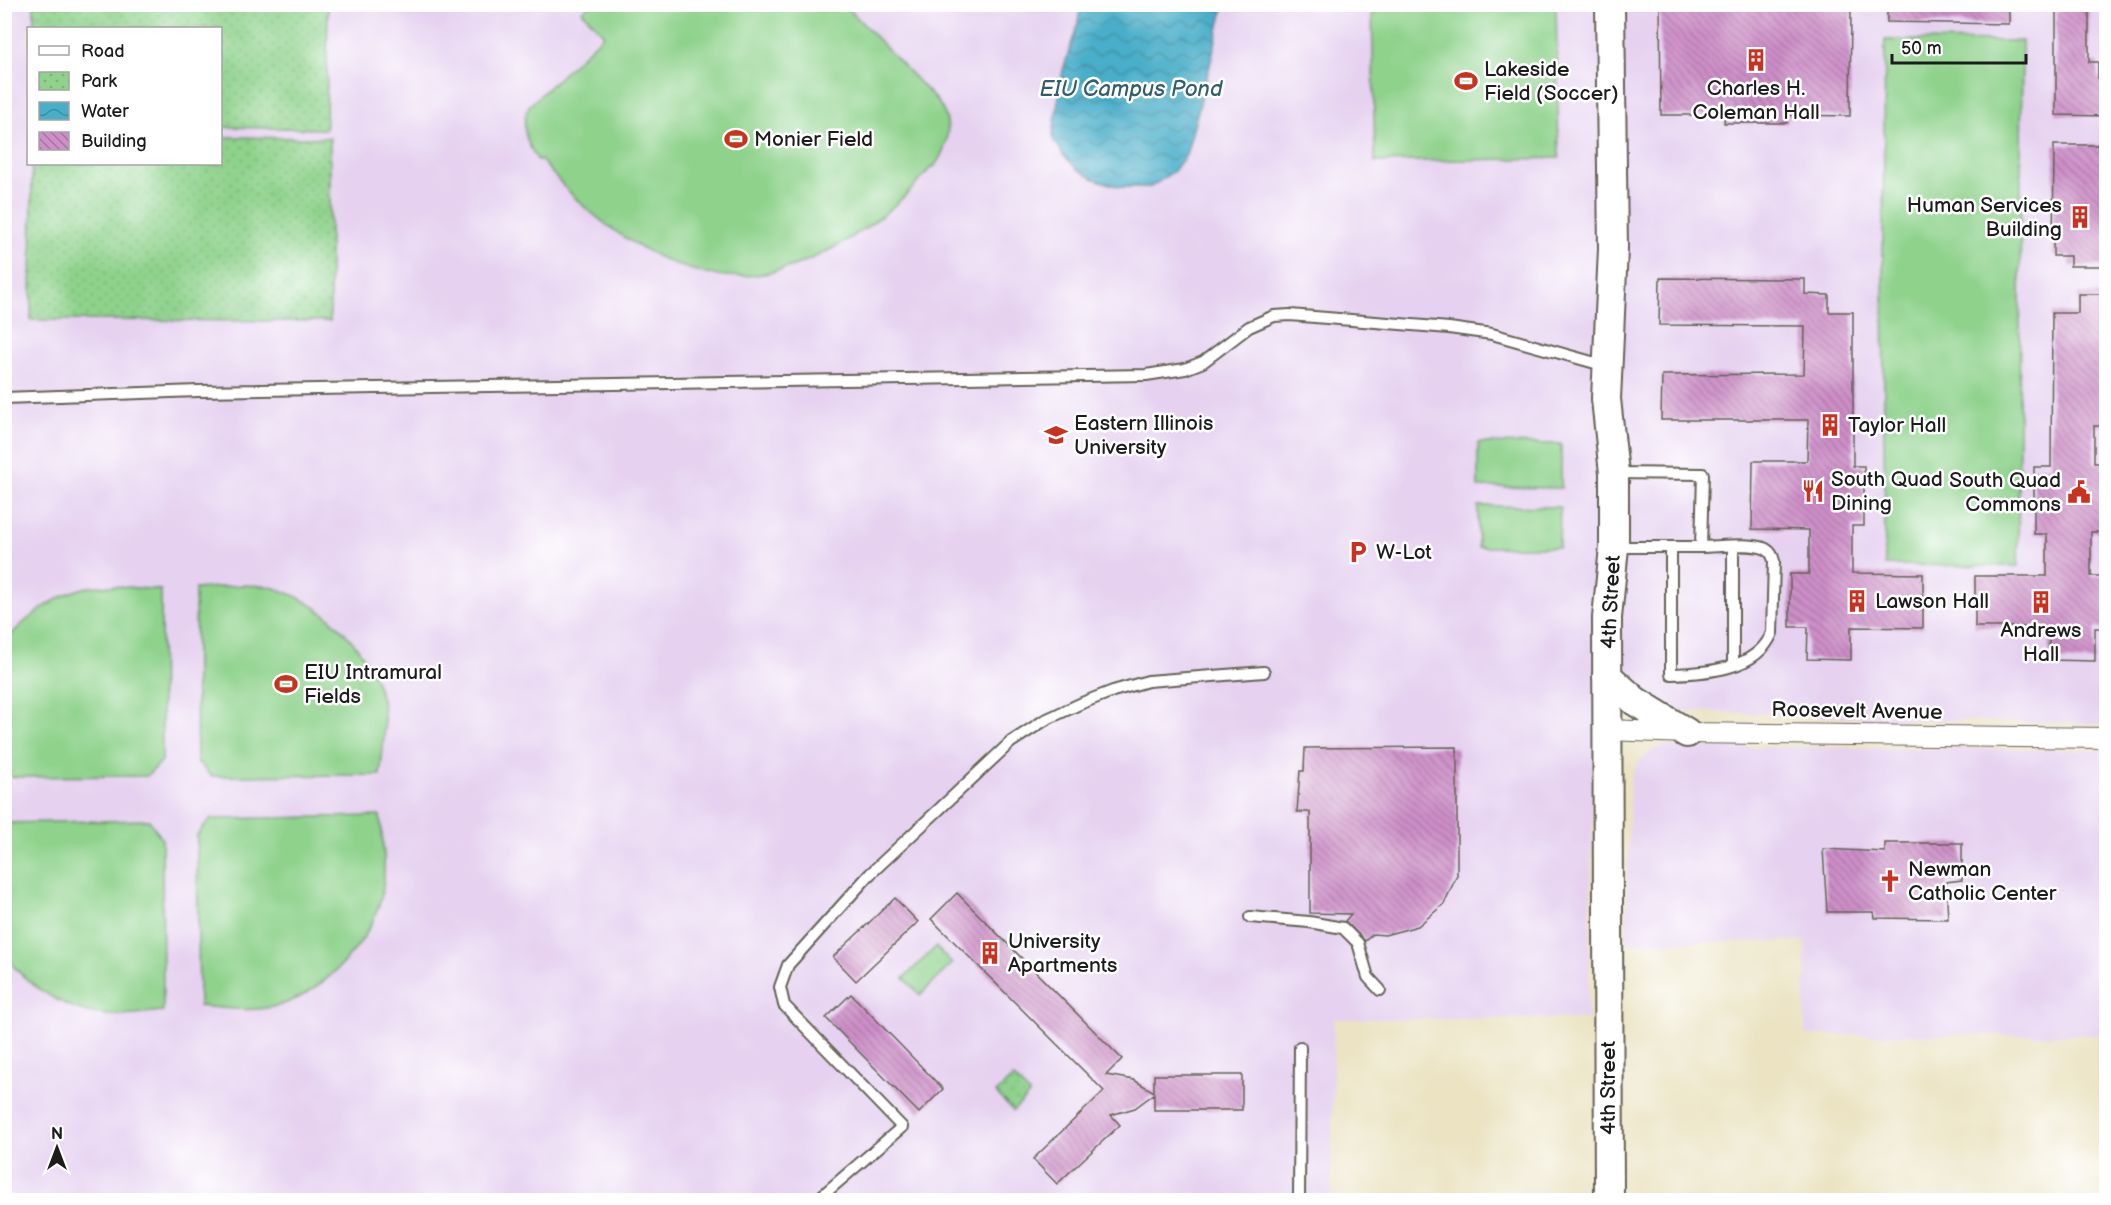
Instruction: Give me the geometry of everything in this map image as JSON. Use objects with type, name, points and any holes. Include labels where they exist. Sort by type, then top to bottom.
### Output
[{"type":"street","name":"4th Street","points":[[1609,1200],[1607,618],[1614,547],[1614,473],[1606,399],[1613,249],[1610,4]]},
{"type":"street","points":[[1607,676],[1641,706],[1687,733]]},
{"type":"street","name":"Roosevelt Avenue","points":[[1607,730],[2106,738]]},
{"type":"lane","points":[[4,398],[210,390],[1146,375],[1185,369],[1203,362],[1249,327],[1274,316],[1290,315],[1449,328],[1492,334],[1606,366]]},
{"type":"lane","points":[[1614,473],[1704,474],[1701,547]]},
{"type":"lane","points":[[1614,547],[1671,547],[1701,547],[1733,547],[1765,549],[1772,554],[1774,561],[1772,633],[1761,652],[1733,665],[1701,673],[1671,674],[1671,547]]},
{"type":"lane","points":[[1733,547],[1733,665]]},
{"type":"lane","points":[[817,1200],[902,1127],[784,1005],[780,987],[788,965],[870,874],[1011,742],[1045,720],[1113,691],[1148,681],[1264,672]]},
{"type":"lane","points":[[1250,917],[1309,922],[1343,928],[1358,943],[1368,977],[1380,990]]},
{"type":"lane","points":[[1299,1200],[1300,1047]]},
{"type":"shaded area","name":"Eastern Illinois University","points":[[5,5],[2106,5],[2106,724],[1854,718],[1595,707],[1588,1019],[1334,1019],[1331,1200],[5,1200]]},
{"type":"shaded area","points":[[1665,746],[2106,750],[2106,1035],[1805,1035],[1805,941],[1626,943],[1630,778],[1639,761],[1651,751]]},
{"type":"green space","points":[[34,5],[328,5],[326,129],[222,127],[222,27],[34,27]]},
{"type":"green space","name":"Monier Field","points":[[589,5],[845,5],[938,102],[946,118],[948,135],[943,151],[934,167],[932,166],[902,199],[867,227],[819,255],[783,269],[757,275],[723,276],[681,266],[660,258],[604,223],[558,180],[541,160],[538,161],[531,148],[525,128],[529,106],[604,35],[582,11]]},
{"type":"green space","name":"Lakeside Field (Soccer)","points":[[1372,5],[1556,5],[1559,158],[1375,162]]},
{"type":"green space","points":[[1885,40],[2022,41],[2018,566],[1885,565],[1883,250]]},
{"type":"green space","points":[[222,137],[330,138],[330,321],[31,320],[32,165],[222,165]]},
{"type":"green space","points":[[1478,443],[1561,444],[1561,488],[1478,487]]},
{"type":"green space","points":[[1478,506],[1560,507],[1559,547],[1478,547]]},
{"type":"green space","name":"EIU Intramural Fields","points":[[244,585],[271,587],[307,602],[339,626],[364,657],[380,693],[384,713],[380,775],[211,776],[197,761],[195,589]]},
{"type":"green space","points":[[113,586],[161,590],[162,761],[147,776],[5,777],[5,642],[21,625],[54,601],[88,587]]},
{"type":"green space","points":[[380,816],[384,867],[381,898],[366,933],[340,966],[308,992],[272,1007],[226,1009],[199,1006],[197,835],[210,819]]},
{"type":"green space","points":[[149,820],[162,839],[163,1011],[106,1015],[65,1004],[31,983],[5,955],[5,823]]},
{"type":"green space","points":[[936,947],[952,964],[920,995],[904,978]]},
{"type":"green space","points":[[1013,1077],[1030,1094],[1013,1111],[996,1093]]},
{"type":"water","name":"EIU Campus Pond","points":[[1080,5],[1224,5],[1186,155],[1174,171],[1151,187],[1120,187],[1094,179],[1077,169],[1054,142],[1053,134],[1063,70],[1078,23]]},
{"type":"building","name":"Charles H. Coleman Hall","points":[[1660,4],[1851,4],[1850,116],[1788,115],[1787,123],[1724,123],[1725,115],[1661,115]]},
{"type":"building","points":[[1887,4],[2009,4],[2009,24],[1887,22]]},
{"type":"building","points":[[2056,4],[2089,4],[2089,62],[2098,62],[2098,78],[2106,79],[2106,116],[2056,115]]},
{"type":"building","name":"Human Services Building","points":[[2054,145],[2106,145],[2106,266],[2070,266],[2070,256],[2053,256]]},
{"type":"building","name":"Taylor Hall","points":[[1660,278],[1805,279],[1805,294],[1829,295],[1829,312],[1853,312],[1853,466],[1864,466],[1864,526],[1852,526],[1852,573],[1923,574],[1923,628],[1851,627],[1851,660],[1807,659],[1808,627],[1790,627],[1790,574],[1809,574],[1809,530],[1752,529],[1753,461],[1807,461],[1808,420],[1661,420],[1662,375],[1804,374],[1805,326],[1659,325]]},
{"type":"building","points":[[2078,294],[2106,294],[2106,330],[2104,330],[2106,426],[2094,426],[2094,463],[2106,463],[2106,532],[2091,532],[2091,576],[2106,576],[2106,628],[2095,628],[2095,661],[2049,660],[2049,627],[1975,627],[1975,576],[2047,576],[2047,534],[2034,534],[2034,467],[2051,467],[2052,313],[2078,313]]},
{"type":"building","points":[[1457,747],[1457,875],[1444,904],[1418,926],[1385,935],[1373,934],[1365,941],[1345,921],[1351,914],[1310,913],[1310,812],[1297,812],[1300,771],[1304,771],[1305,748]]},
{"type":"building","name":"Newman Catholic Center","points":[[1885,843],[1962,843],[1962,880],[1946,882],[1948,919],[1875,918],[1874,912],[1827,912],[1823,849],[1885,852]]},
{"type":"building","points":[[957,893],[1122,1059],[1106,1075],[1134,1080],[1154,1092],[1154,1075],[1242,1075],[1242,1110],[1154,1110],[1154,1094],[1135,1108],[1111,1115],[1120,1125],[1057,1184],[1033,1159],[1104,1091],[931,919]]},
{"type":"building","points":[[895,898],[918,922],[856,981],[833,957]]},
{"type":"building","points":[[851,994],[943,1089],[919,1113],[826,1018]]},
{"type":"place","name":"Charles H. Coleman Hall","points":[[1756,60]]},
{"type":"place","name":"Lakeside Field (Soccer)","points":[[1466,81]]},
{"type":"place","name":"Monier Field","points":[[736,139]]},
{"type":"place","name":"Human Services Building","points":[[2080,217]]},
{"type":"place","name":"Taylor Hall","points":[[1830,425]]},
{"type":"place","name":"Eastern Illinois University","points":[[1056,435]]},
{"type":"place","name":"South Quad Dining","points":[[1813,491]]},
{"type":"place","name":"South Quad Commons","points":[[2079,492]]},
{"type":"place","name":"W-Lot","points":[[1358,552]]},
{"type":"place","name":"Lawson Hall","points":[[1857,601]]},
{"type":"place","name":"Andrews Hall","points":[[2041,602]]},
{"type":"place","name":"EIU Intramural Fields","points":[[286,684]]},
{"type":"place","name":"Newman Catholic Center","points":[[1890,881]]},
{"type":"place","name":"University Apartments","points":[[990,953]]}]
